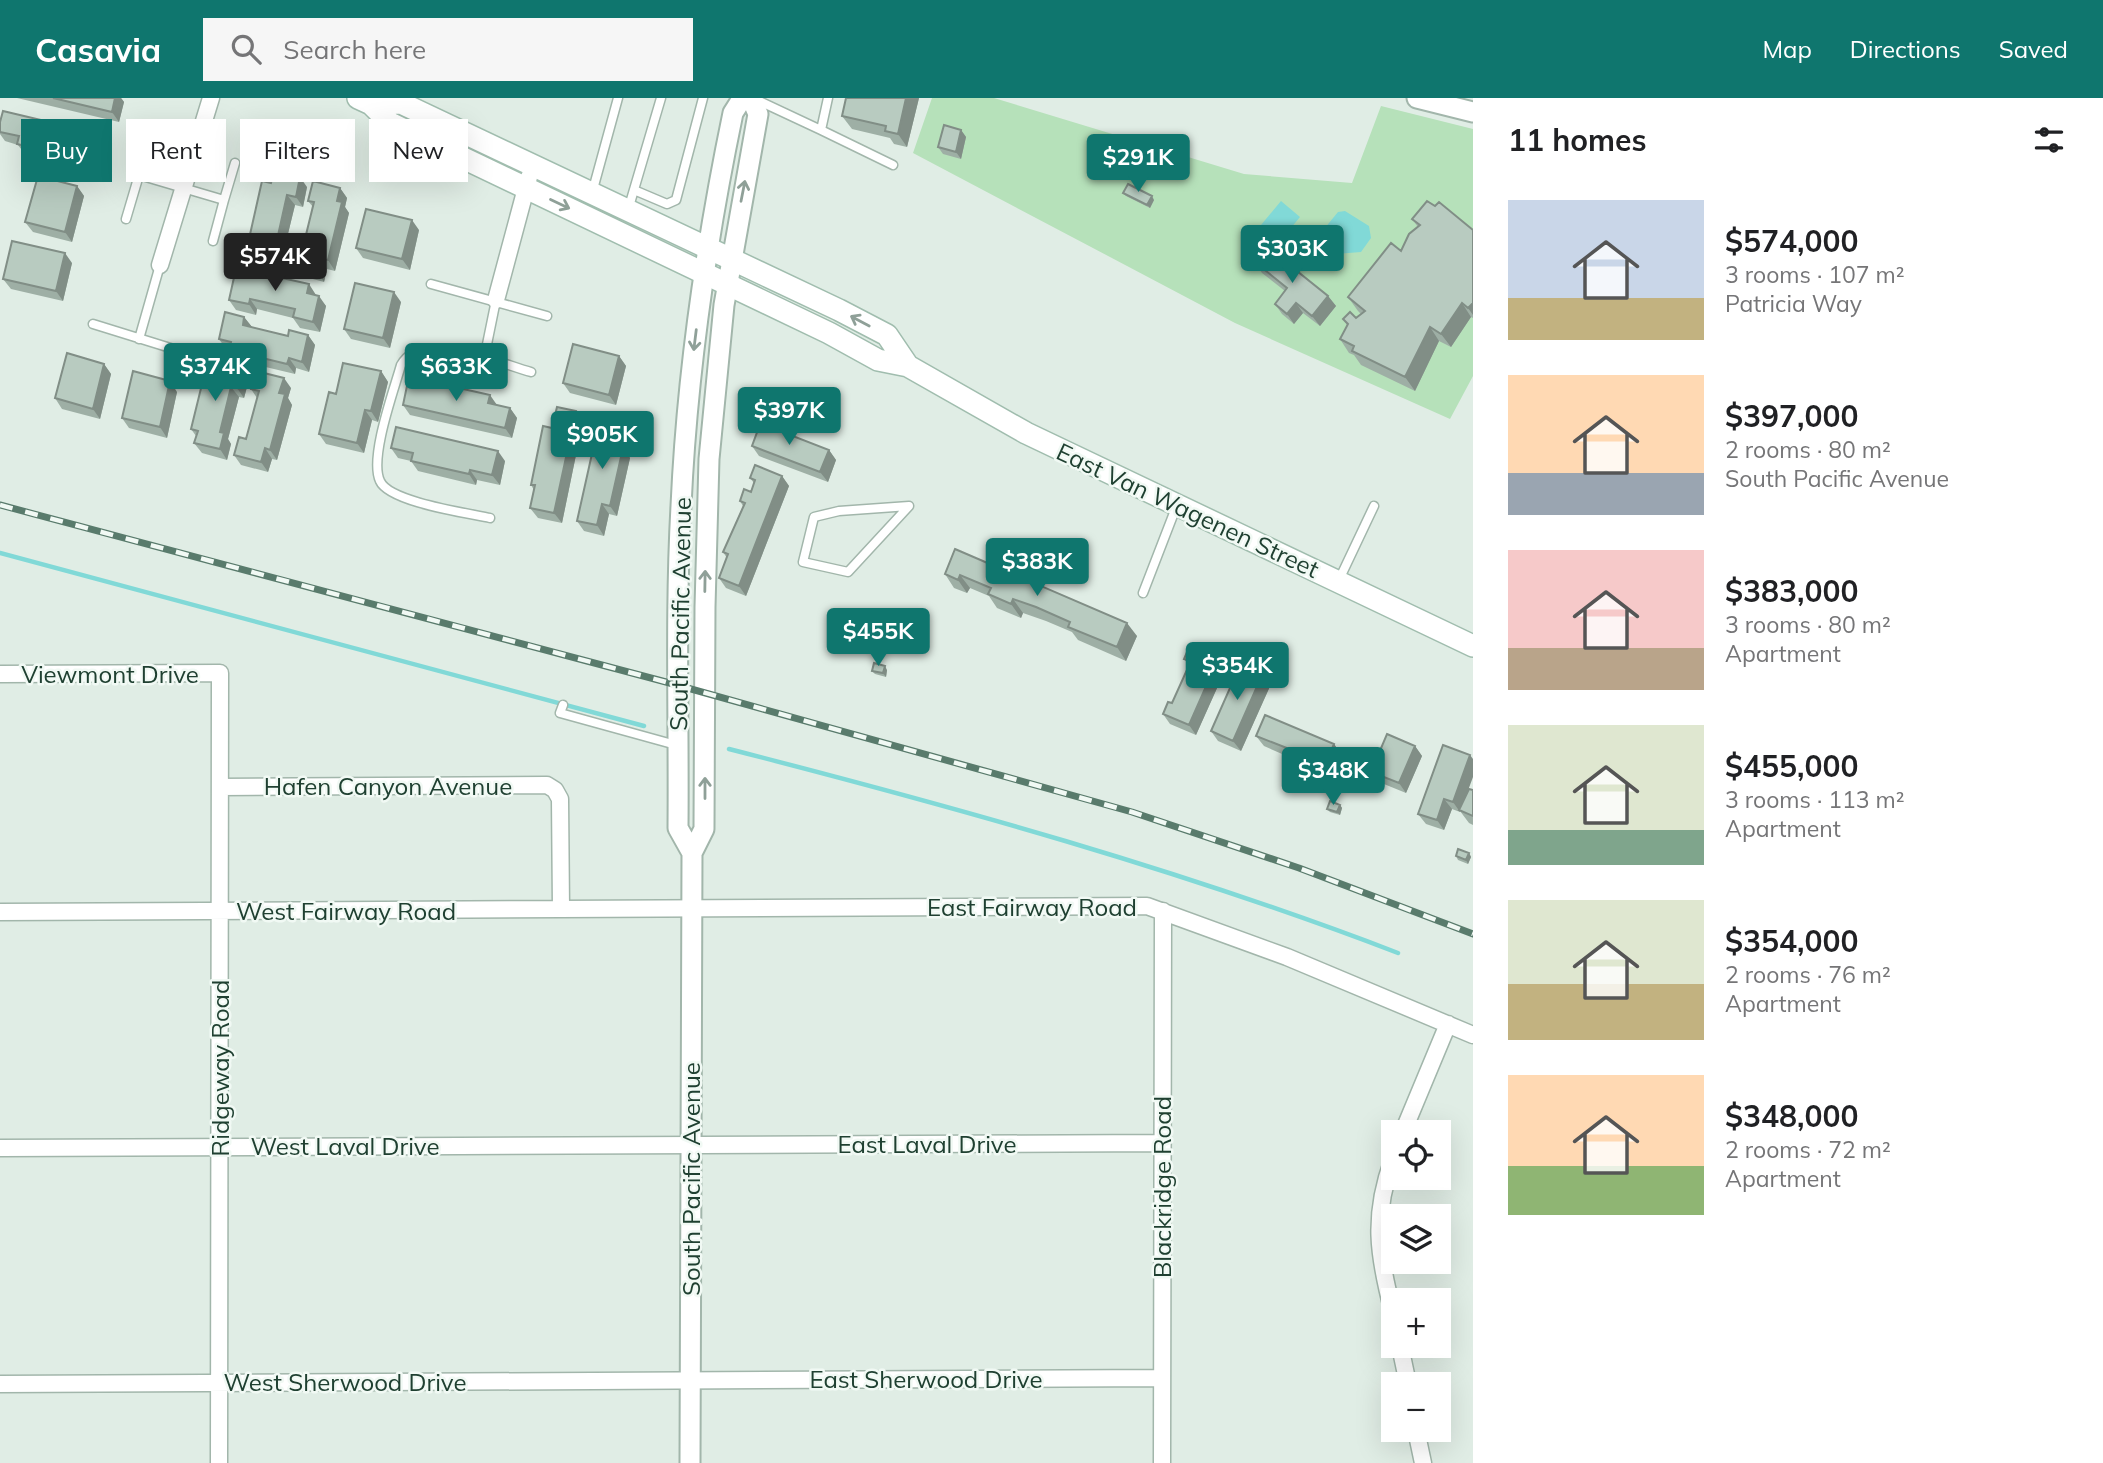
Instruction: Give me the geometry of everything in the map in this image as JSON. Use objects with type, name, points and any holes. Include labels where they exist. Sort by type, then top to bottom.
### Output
[{"type":"main road","name":"East Van Wagenen Street","points":[[365,101],[401,103],[592,193],[631,200],[718,252],[887,335],[908,366]]},
{"type":"main road","name":"East Van Wagenen Street","points":[[365,101],[390,123],[715,278],[877,360],[908,366],[1026,433],[1473,646]]},
{"type":"street","points":[[160,265],[211,98]]},
{"type":"street","points":[[751,98],[758,114],[718,252],[733,113],[740,102],[751,98]]},
{"type":"street","points":[[1417,98],[1473,112]]},
{"type":"street","points":[[496,300],[533,165]]},
{"type":"street","name":"South Pacific Avenue","points":[[692,853],[678,828],[681,506],[687,407],[715,278],[718,252]]},
{"type":"street","name":"South Pacific Avenue","points":[[690,1463],[692,853],[704,830],[707,508],[716,373],[715,278],[718,252]]},
{"type":"street","name":"Viewmont Drive","points":[[0,674],[220,673]]},
{"type":"street","name":"Ridgeway Road","points":[[219,1463],[220,673]]},
{"type":"street","name":"Hafen Canyon Avenue","points":[[220,787],[540,785],[555,790],[561,807],[561,909]]},
{"type":"street","name":"East Fairway Road","points":[[691,908],[1147,906],[1287,957],[1473,1035]]},
{"type":"street","name":"West Fairway Road","points":[[0,912],[691,908]]},
{"type":"street","name":"Blackridge Road","points":[[1162,1463],[1163,911]]},
{"type":"street","points":[[1408,1120],[1448,1024]]},
{"type":"street","name":"East Laval Drive","points":[[691,1145],[1163,1143]]},
{"type":"street","name":"West Laval Drive","points":[[0,1148],[691,1145]]},
{"type":"street","points":[[1382,1190],[1377,1228],[1381,1267],[1387,1288]]},
{"type":"street","name":"East Sherwood Drive","points":[[690,1380],[1162,1378]]},
{"type":"street","name":"West Sherwood Drive","points":[[0,1384],[690,1380]]},
{"type":"street","points":[[1419,1442],[1423,1463]]},
{"type":"lane","points":[[592,193],[618,98]]},
{"type":"lane","points":[[661,98],[631,200],[667,204],[676,200],[703,98]]},
{"type":"lane","points":[[751,98],[893,165]]},
{"type":"lane","points":[[821,130],[828,98]]},
{"type":"lane","points":[[213,241],[235,163]]},
{"type":"lane","points":[[126,219],[137,182]]},
{"type":"lane","points":[[163,182],[224,200]]},
{"type":"lane","points":[[139,339],[160,265]]},
{"type":"lane","points":[[431,284],[547,316]]},
{"type":"lane","points":[[484,359],[496,300]]},
{"type":"lane","points":[[93,324],[193,355]]},
{"type":"lane","points":[[490,519],[398,496],[380,481],[377,470],[384,431],[401,365],[406,355],[427,348],[442,347],[531,372]]},
{"type":"lane","points":[[1143,593],[1177,505]]},
{"type":"lane","points":[[909,506],[892,525],[848,572],[803,562],[814,517],[839,511],[909,506]]},
{"type":"lane","points":[[1338,582],[1374,506]]},
{"type":"lane","points":[[563,705],[560,713],[679,746]]},
{"type":"green space","points":[[932,98],[994,98],[1244,174],[1352,183],[1381,106],[1473,129],[1473,376],[1450,419],[1235,323],[913,153]]},
{"type":"water","points":[[1281,201],[1300,217],[1280,241],[1261,225]]},
{"type":"water","points":[[1345,211],[1369,226],[1371,238],[1361,252],[1336,254],[1325,266],[1306,251],[1338,212]]},
{"type":"building","points":[[53,98],[115,98],[112,112]]},
{"type":"building","points":[[846,98],[906,98],[898,134],[885,131],[886,126],[842,116]]},
{"type":"building","points":[[3,111],[37,119],[21,119],[21,145],[17,144],[19,136],[0,132]]},
{"type":"building","points":[[944,125],[961,130],[956,152],[938,147]]},
{"type":"building","points":[[36,182],[61,182],[77,186],[65,232],[25,222]]},
{"type":"building","points":[[262,182],[299,182],[296,197],[287,195],[277,240],[282,241],[278,261],[251,255],[254,241],[249,239]]},
{"type":"building","points":[[313,182],[340,188],[337,201],[342,202],[328,260],[320,259],[317,271],[291,265],[295,245],[303,247],[314,202],[308,201]]},
{"type":"building","points":[[1128,184],[1152,196],[1147,205],[1123,193]]},
{"type":"building","points":[[1427,201],[1435,206],[1439,202],[1473,230],[1473,303],[1468,308],[1462,303],[1441,334],[1430,327],[1405,377],[1352,351],[1354,346],[1340,339],[1348,324],[1343,319],[1350,312],[1356,318],[1365,311],[1348,297],[1391,243],[1401,251],[1409,234],[1420,225],[1412,219]]},
{"type":"building","points":[[366,209],[412,220],[402,259],[356,248]]},
{"type":"building","points":[[12,241],[65,253],[56,291],[3,279]]},
{"type":"building","points":[[1267,247],[1328,296],[1312,316],[1296,303],[1287,314],[1275,304],[1287,288],[1255,262]]},
{"type":"building","points":[[251,271],[309,284],[307,293],[319,296],[313,322],[293,317],[295,309],[250,299],[249,304],[229,300],[235,273],[249,276]]},
{"type":"building","points":[[355,283],[394,292],[383,338],[344,329]]},
{"type":"building","points":[[225,312],[244,317],[243,325],[288,336],[289,330],[308,335],[302,362],[289,358],[287,364],[229,350],[231,342],[219,339]]},
{"type":"building","points":[[573,344],[619,356],[609,395],[563,383]]},
{"type":"building","points":[[67,353],[104,364],[93,409],[55,398]]},
{"type":"building","points":[[217,361],[243,366],[237,388],[231,387],[220,432],[224,433],[220,449],[194,443],[198,431],[191,429],[205,372],[213,374]]},
{"type":"building","points":[[343,363],[381,371],[371,411],[365,410],[357,443],[319,434],[329,392],[336,394]]},
{"type":"building","points":[[133,371],[170,381],[160,427],[122,418]]},
{"type":"building","points":[[256,371],[284,378],[279,393],[285,394],[270,450],[265,448],[261,462],[234,455],[239,437],[246,439],[259,391],[251,389]]},
{"type":"building","points":[[408,381],[431,386],[432,382],[490,395],[488,403],[510,408],[505,428],[403,405]]},
{"type":"building","points":[[557,407],[576,411],[554,513],[530,508],[535,485],[531,485],[543,426],[552,428]]},
{"type":"building","points":[[600,418],[623,423],[618,447],[623,448],[610,506],[602,504],[597,525],[577,521]]},
{"type":"building","points":[[762,419],[774,423],[772,428],[829,450],[820,472],[752,446]]},
{"type":"building","points":[[396,427],[498,451],[492,475],[470,470],[469,474],[411,461],[413,453],[391,448]]},
{"type":"building","points":[[755,465],[782,476],[739,586],[719,578],[728,554],[723,552],[745,503],[740,501],[744,489],[751,492],[755,480],[750,478]]},
{"type":"building","points":[[955,549],[1127,623],[1117,647],[1068,627],[1070,622],[1036,607],[1013,599],[1011,604],[988,594],[991,588],[960,575],[958,580],[945,574]]},
{"type":"building","points":[[1190,645],[1219,657],[1189,725],[1163,714],[1168,702],[1172,703],[1191,661],[1184,659]]},
{"type":"building","points":[[874,663],[885,666],[883,673],[872,671]]},
{"type":"building","points":[[1241,663],[1263,673],[1233,741],[1211,731]]},
{"type":"building","points":[[1265,715],[1334,744],[1322,772],[1288,758],[1292,750],[1256,736]]},
{"type":"building","points":[[1387,734],[1415,746],[1399,783],[1371,772]]},
{"type":"building","points":[[1443,745],[1470,755],[1453,802],[1444,799],[1437,820],[1418,814]]},
{"type":"building","points":[[1469,789],[1473,790],[1473,816],[1459,810]]},
{"type":"building","points":[[1330,801],[1340,805],[1337,812],[1327,809]]},
{"type":"building","points":[[1458,849],[1469,853],[1466,860],[1456,856]]},
{"type":"waterway","points":[[0,553],[644,726]]},
{"type":"waterway","points":[[729,749],[1066,841],[1233,894],[1398,953]]},
{"type":"railway","points":[[0,505],[666,682],[1132,812],[1299,868],[1473,934]]}]
